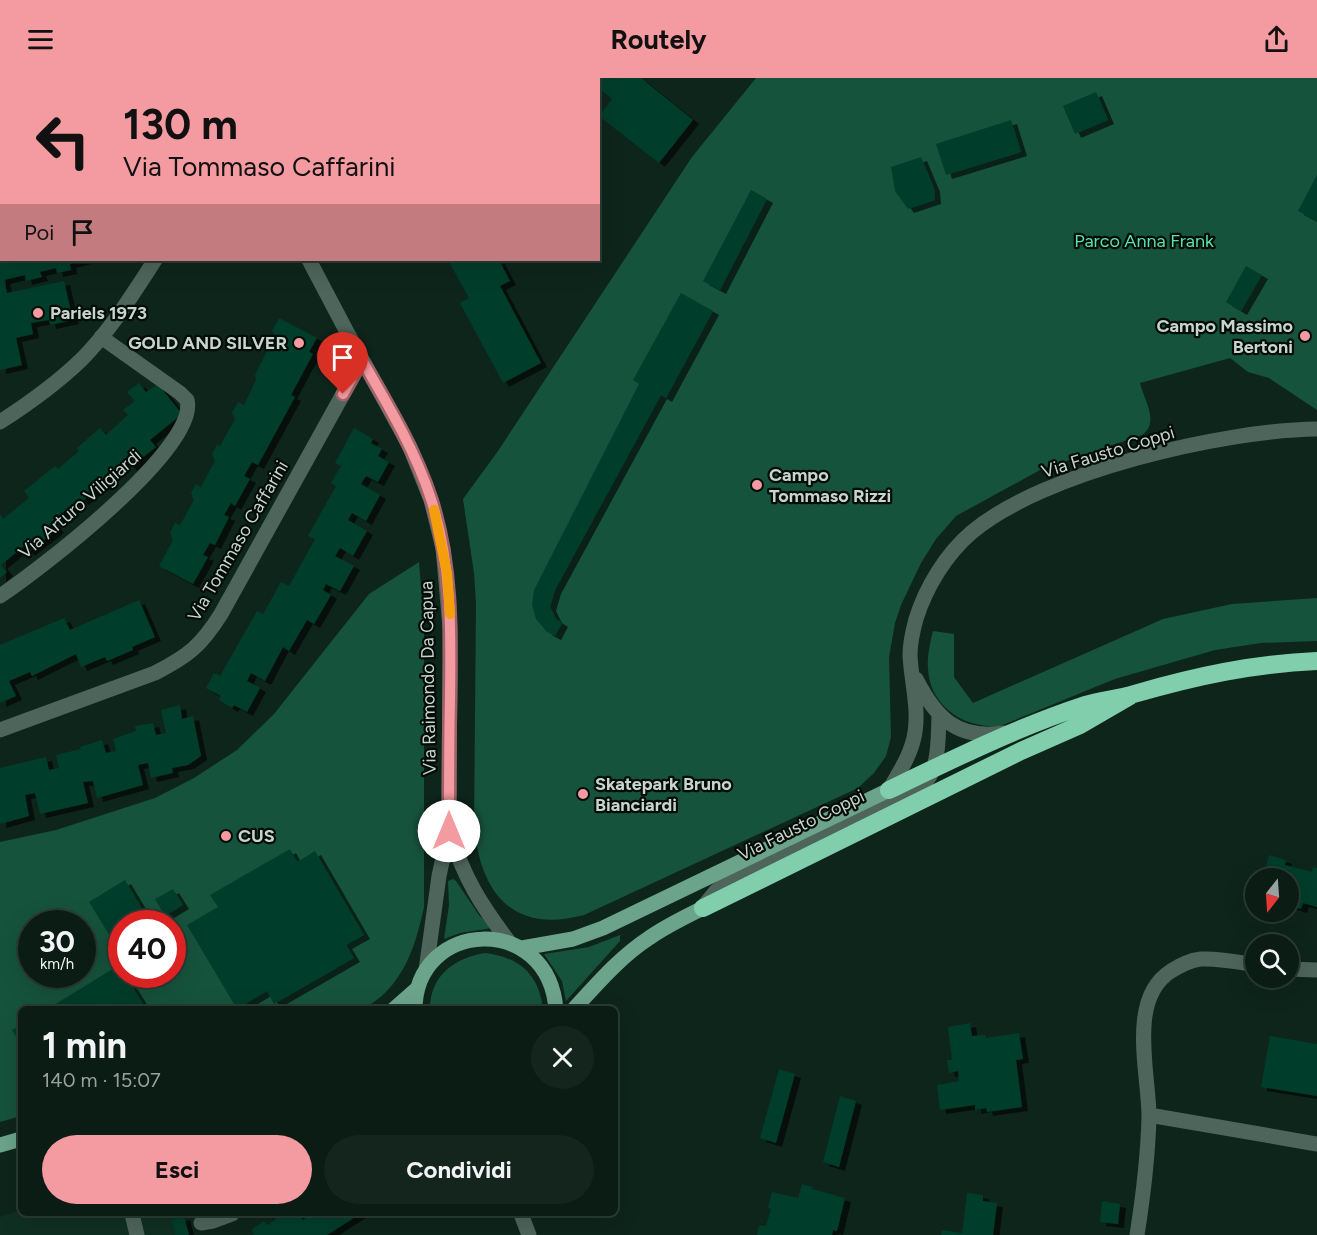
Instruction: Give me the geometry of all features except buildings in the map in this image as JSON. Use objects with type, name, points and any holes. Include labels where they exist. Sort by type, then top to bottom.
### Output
[{"type":"highway","points":[[889,790],[1017,731],[1093,703],[1130,696],[1228,670],[1256,665],[1317,661]]},
{"type":"highway","points":[[703,908],[1021,751],[1088,722],[1130,696]]},
{"type":"main road","points":[[416,1006],[418,988],[426,970],[442,952],[463,942],[486,938],[516,945],[573,939],[603,928],[889,790]]},
{"type":"main road","points":[[577,1006],[612,967],[637,946],[703,908]]},
{"type":"main road","points":[[516,945],[540,964],[552,985],[555,1006]]},
{"type":"main road","points":[[398,1006],[418,988]]},
{"type":"main road","points":[[0,1144],[18,1139]]},
{"type":"street","points":[[2,420],[70,370],[101,336],[154,261]]},
{"type":"street","name":"Via Raimondo Da Capua","points":[[309,262],[418,465],[431,500],[447,573],[450,628],[449,831],[439,876],[426,970]]},
{"type":"street","name":"Via Arturo Viligiardi","points":[[0,596],[87,529],[158,462],[188,411],[187,400],[180,393],[101,336]]},
{"type":"street","name":"Via Tommaso Caffarini","points":[[0,730],[154,673],[178,661],[197,646],[221,614],[362,360]]},
{"type":"street","name":"Via Fausto Coppi","points":[[889,790],[909,753],[914,737],[916,720],[910,653],[922,602],[960,543],[999,513],[1059,484],[1167,452],[1273,431],[1317,429]]},
{"type":"street","name":"Via Fausto Coppi","points":[[913,674],[939,716],[951,725],[970,733],[992,735],[1017,731]]},
{"type":"street","points":[[934,768],[939,716]]},
{"type":"street","name":"Via Fausto Coppi","points":[[703,908],[716,891],[725,884],[920,788],[928,781],[934,768]]},
{"type":"street","name":"Via Raimondo Da Capua","points":[[449,831],[471,888],[516,945]]},
{"type":"street","points":[[1137,1235],[1149,1115],[1144,1030],[1146,1010],[1153,988],[1164,975],[1192,961],[1202,959],[1245,963]]},
{"type":"street","points":[[1299,969],[1317,970]]},
{"type":"street","points":[[1149,1115],[1317,1144]]},
{"type":"street","points":[[132,1216],[137,1235]]},
{"type":"street","points":[[202,1224],[227,1216]]},
{"type":"shaded area","points":[[18,1211],[18,1216],[184,1216],[171,1220],[175,1235],[0,1235],[0,1217]]},
{"type":"green space","name":"Parco Anna Frank","points":[[756,78],[1317,78],[1317,410],[1269,378],[1248,372],[1230,358],[1140,383],[1150,417],[1150,424],[1142,435],[1040,470],[956,516],[936,539],[921,563],[895,623],[889,657],[891,737],[886,756],[874,773],[858,788],[584,915],[559,919],[538,919],[520,913],[505,903],[493,889],[484,872],[478,851],[474,827],[476,604],[474,573],[463,499],[498,451],[692,157]]},
{"type":"green space","name":"CUS","points":[[419,562],[424,625],[424,907],[411,952],[397,979],[388,990],[367,1006],[18,1006],[18,1117],[0,1122],[0,842],[56,830],[155,798],[194,778],[237,750],[274,714],[369,594]]},
{"type":"green space","points":[[1317,598],[1317,641],[1261,643],[1215,650],[1115,679],[1000,726],[974,724],[952,713],[942,705],[930,682],[928,660],[933,631],[954,634],[954,677],[973,703],[1163,619],[1232,604]]},
{"type":"green space","points":[[453,879],[479,915],[492,928],[460,933],[444,939],[449,905],[448,881]]},
{"type":"green space","points":[[620,935],[620,941],[566,1001],[562,981],[544,954],[589,947]]},
{"type":"green space","points":[[485,953],[497,955],[517,963],[532,977],[542,1006],[430,1006],[434,987],[439,978],[454,964]]},
{"type":"slow traffic","points":[[434,510],[447,573],[450,614]]},
{"type":"place","name":"Pariels 1973","points":[[38,313]]},
{"type":"place","name":"Campo Massimo Bertoni","points":[[1305,336]]},
{"type":"place","name":"GOLD AND SILVER","points":[[299,343]]},
{"type":"place","name":"Campo Tommaso Rizzi","points":[[757,485]]},
{"type":"place","name":"Skatepark Bruno Bianciardi","points":[[583,794]]},
{"type":"place","name":"CUS","points":[[226,836]]},
{"type":"route","points":[[343,394],[362,360],[409,445],[431,500],[438,526],[447,573],[449,599],[449,831]]}]
